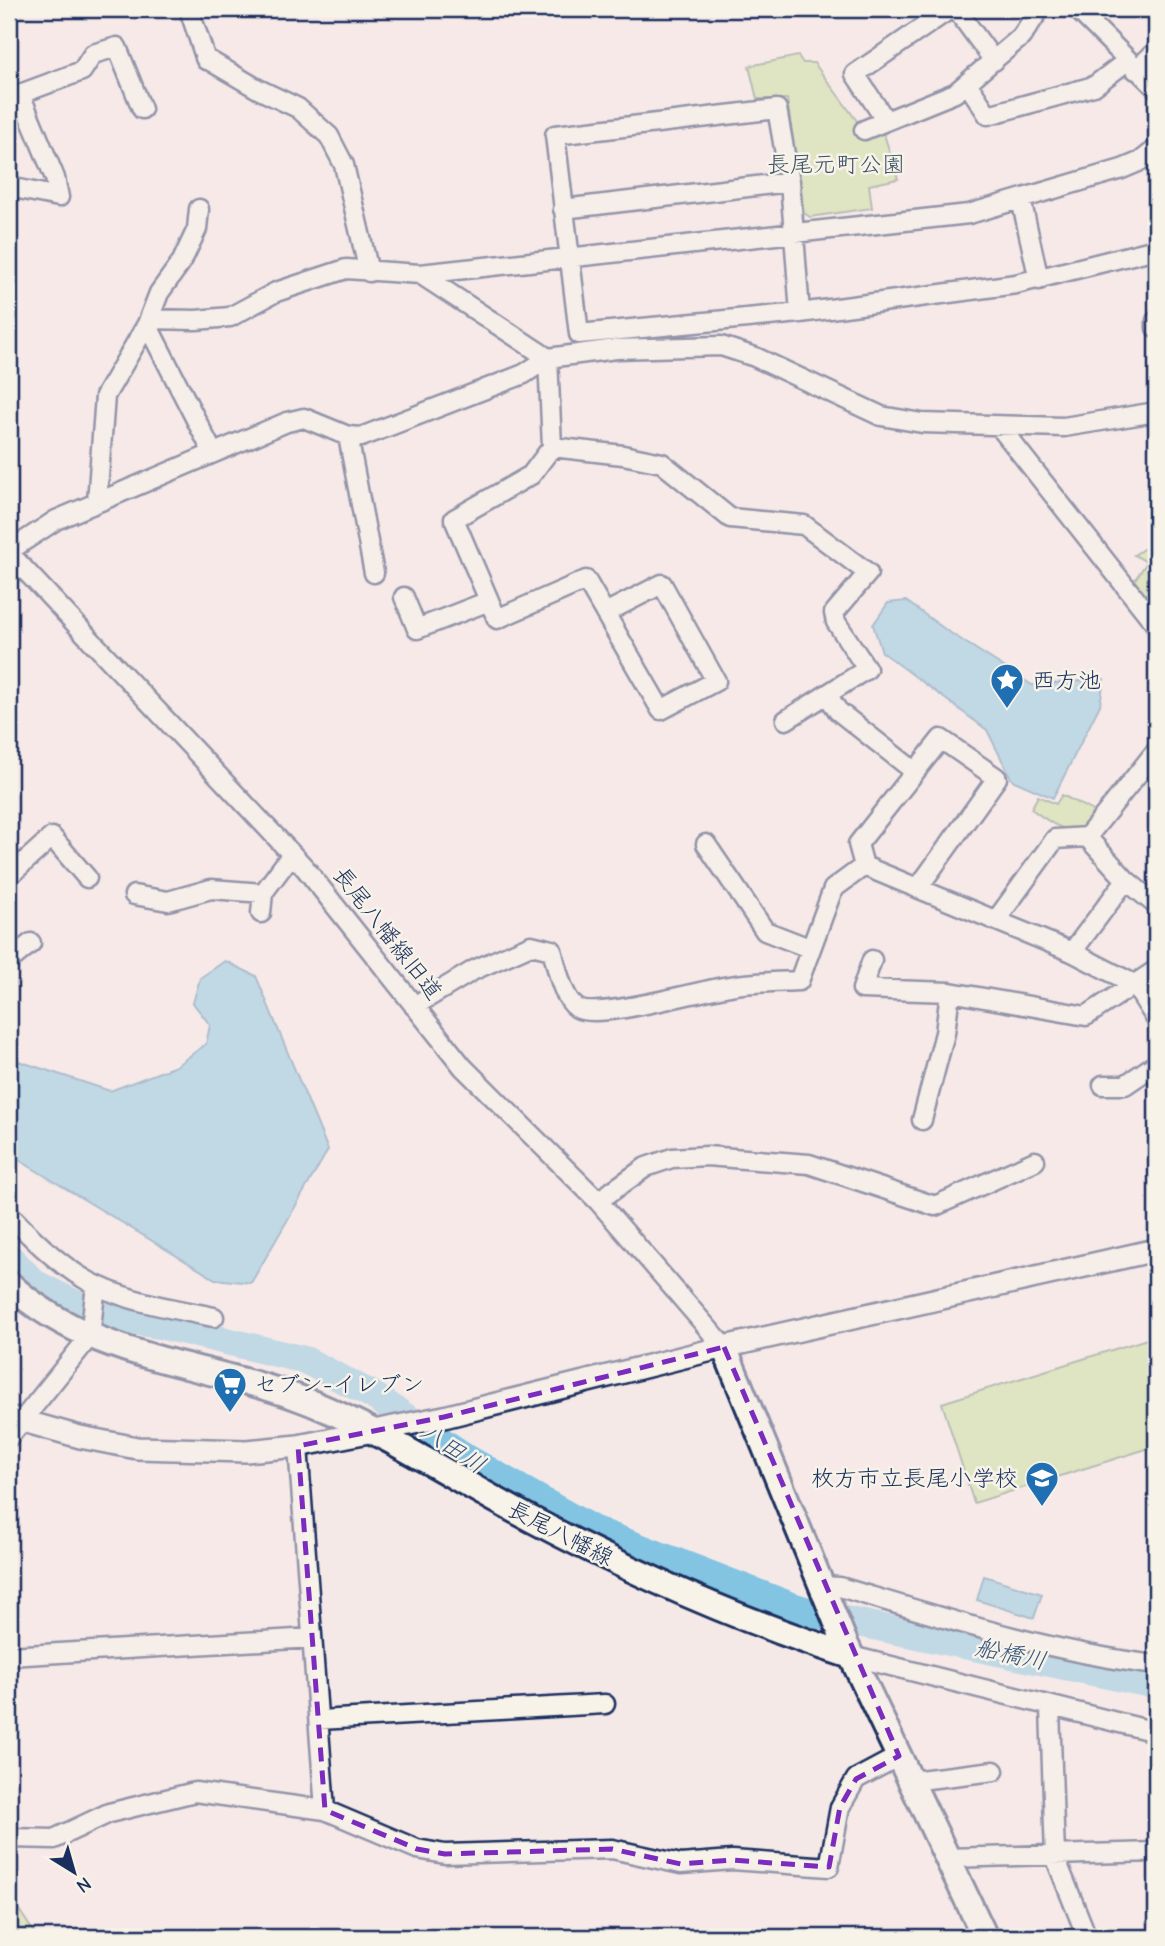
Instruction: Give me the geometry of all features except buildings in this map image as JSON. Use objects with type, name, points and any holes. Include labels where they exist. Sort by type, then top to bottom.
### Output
[{"type":"main road","name":"長尾八幡線","points":[[9,1284],[24,1298],[150,1357],[209,1369],[324,1408],[602,1556],[795,1638],[848,1650]]},
{"type":"main road","points":[[724,1347],[848,1650],[985,1937]]},
{"type":"street","points":[[189,9],[206,59],[298,108],[329,136],[344,165],[369,272]]},
{"type":"street","points":[[886,121],[855,74],[950,9]]},
{"type":"street","points":[[956,9],[994,61]]},
{"type":"street","points":[[1077,9],[1156,88]]},
{"type":"street","points":[[864,130],[956,93],[1021,37],[1036,10]]},
{"type":"street","points":[[9,187],[59,197],[55,178],[20,94],[82,71],[93,54],[117,47],[142,109]]},
{"type":"street","points":[[967,83],[988,115],[1094,86],[1156,51]]},
{"type":"street","points":[[800,313],[790,182],[777,109],[555,135],[579,334],[800,313],[1039,280],[1156,249]]},
{"type":"street","points":[[148,321],[230,317],[276,292],[346,269],[420,274],[969,214],[1122,169],[1156,149]]},
{"type":"street","points":[[563,209],[790,182]]},
{"type":"street","points":[[1021,199],[1039,280]]},
{"type":"street","points":[[97,502],[105,396],[148,321],[159,293],[182,261],[197,229],[199,209]]},
{"type":"street","points":[[420,274],[548,358]]},
{"type":"street","points":[[148,321],[213,453]]},
{"type":"street","points":[[1156,321],[1156,328]]},
{"type":"street","points":[[9,552],[56,520],[213,453],[304,418],[348,436],[360,437],[524,374],[548,358],[616,349],[721,346],[755,357],[881,416],[922,423],[1064,426],[1156,412]]},
{"type":"street","points":[[548,358],[552,447],[531,475],[454,519],[497,619],[586,580],[661,710],[716,681],[662,584],[606,613]]},
{"type":"street","points":[[999,426],[1156,625]]},
{"type":"street","points":[[348,436],[374,573]]},
{"type":"street","points":[[552,447],[623,455],[662,463],[730,518],[804,525],[868,573],[834,613],[836,622],[867,669],[786,720]]},
{"type":"street","name":"長尾八幡線旧道","points":[[9,552],[292,854],[463,1068],[598,1201],[724,1347]]},
{"type":"street","points":[[404,597],[417,629],[489,601]]},
{"type":"street","points":[[828,695],[838,711],[914,771]]},
{"type":"street","points":[[863,866],[858,844],[941,739],[997,778],[918,888]]},
{"type":"street","points":[[998,919],[1055,839],[1087,837],[1156,751]]},
{"type":"street","points":[[1087,837],[1126,880],[1156,905]]},
{"type":"street","points":[[9,876],[52,838],[86,878]]},
{"type":"street","points":[[706,845],[765,931],[809,948]]},
{"type":"street","points":[[261,913],[263,893],[292,854]]},
{"type":"street","points":[[863,866],[998,919],[1072,952],[1133,984],[1156,1018]]},
{"type":"street","points":[[414,1006],[474,970],[531,945],[552,950],[561,981],[574,1007],[584,1012],[629,1010],[674,996],[732,985],[799,981],[809,948],[833,890],[863,866]]},
{"type":"street","points":[[1072,952],[1126,880]]},
{"type":"street","points":[[134,895],[167,901],[211,889],[263,893]]},
{"type":"street","points":[[10,956],[32,943]]},
{"type":"street","points":[[872,960],[862,989],[950,992],[1086,1016],[1156,970]]},
{"type":"street","points":[[922,1120],[945,1032],[950,992]]},
{"type":"street","points":[[1103,1085],[1125,1084],[1156,1064]]},
{"type":"street","points":[[598,1201],[646,1167],[672,1158],[707,1156],[809,1164],[935,1206],[1035,1161]]},
{"type":"street","points":[[9,1214],[55,1256],[96,1285],[155,1305],[214,1317]]},
{"type":"street","points":[[96,1285],[91,1328],[13,1426],[137,1448],[246,1451],[298,1446],[444,1417],[724,1347],[1153,1257]]},
{"type":"street","points":[[298,1446],[325,1810]]},
{"type":"street","points":[[823,1588],[840,1587],[947,1619],[1099,1658],[1156,1665]]},
{"type":"street","points":[[9,1656],[312,1638]]},
{"type":"street","points":[[848,1650],[1050,1708],[1156,1732]]},
{"type":"street","points":[[319,1720],[605,1704]]},
{"type":"street","points":[[1050,1708],[1055,1857],[1087,1937]]},
{"type":"street","points":[[9,1838],[54,1839],[109,1813],[195,1792],[325,1810],[358,1821],[417,1849],[445,1854],[612,1849],[681,1864],[732,1860],[829,1867],[840,1807],[856,1779],[899,1756]]},
{"type":"street","points":[[911,1782],[994,1771]]},
{"type":"street","points":[[947,1857],[1055,1857],[1156,1852]]},
{"type":"highlighted area","points":[[724,1347],[899,1756],[856,1779],[840,1807],[829,1867],[732,1860],[681,1864],[612,1849],[445,1854],[417,1849],[325,1810],[298,1446],[444,1417]]},
{"type":"green space","name":"長尾元町公園","points":[[798,56],[803,63],[814,63],[857,121],[865,137],[883,131],[898,179],[869,185],[872,208],[810,217],[804,213],[787,99],[757,99],[749,66]]},
{"type":"green space","points":[[1156,541],[1156,611],[1132,584],[1147,562],[1134,555]]},
{"type":"green space","points":[[1062,795],[1097,813],[1089,823],[1073,830],[1056,825],[1031,809],[1038,796],[1056,804]]},
{"type":"green space","points":[[1147,1339],[1156,1369],[1156,1446],[974,1503],[942,1403]]},
{"type":"green space","points":[[9,1903],[19,1910],[37,1937],[9,1937]]},
{"type":"water","points":[[906,601],[1032,685],[1104,679],[1100,705],[1053,798],[1012,780],[987,730],[882,652],[873,625],[888,603]]},
{"type":"water","points":[[225,961],[256,976],[328,1150],[251,1283],[215,1279],[9,1154],[9,1058],[110,1091],[176,1066],[206,1044],[210,1025],[193,1003],[200,978]]},
{"type":"water","points":[[984,1576],[1042,1594],[1034,1618],[977,1600]]},
{"type":"waterway","name":"八田川","points":[[9,1257],[34,1283],[97,1315],[159,1325],[305,1360],[371,1394],[470,1460],[592,1529],[789,1605],[821,1615],[1156,1685]]},
{"type":"place","name":"西方池","points":[[1007,710]]},
{"type":"place","name":"セブン-イレブン","points":[[230,1414]]},
{"type":"place","name":"枚方市立長尾小学校","points":[[1042,1508]]},
{"type":"water label","name":"船橋川","points":[[1011,1654]]}]
